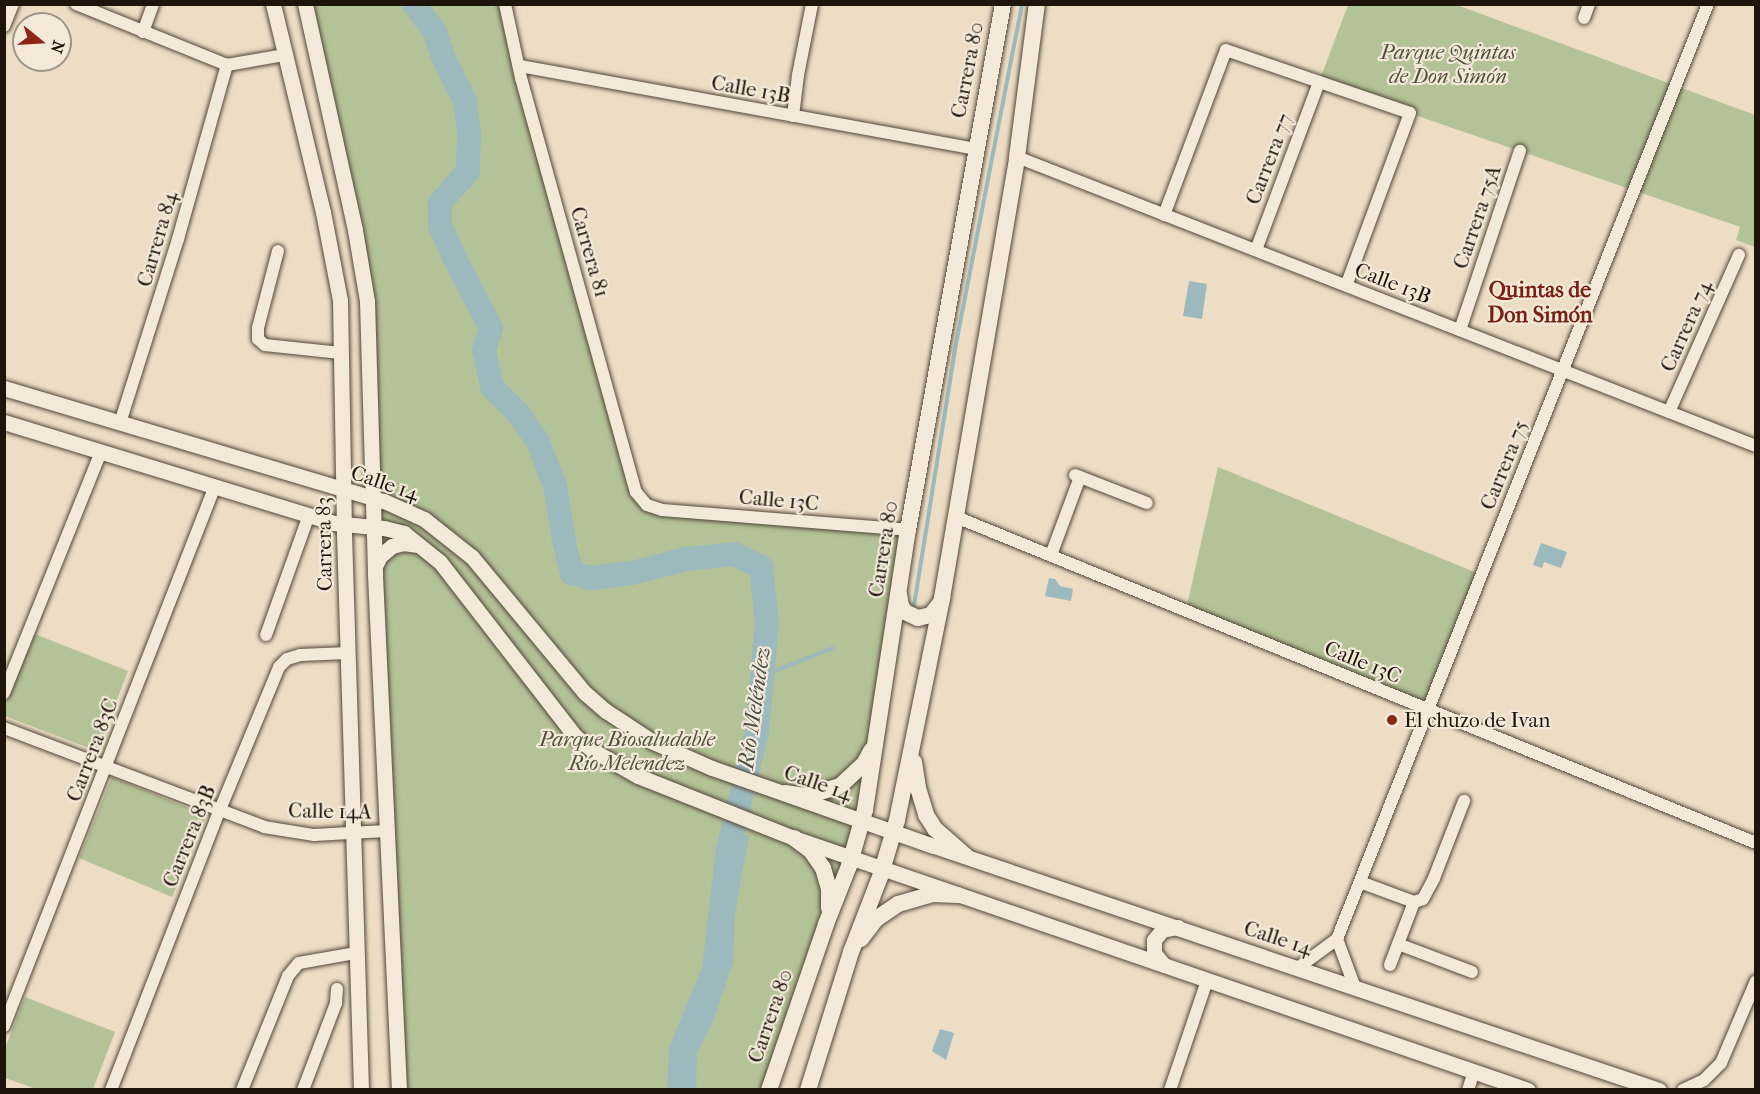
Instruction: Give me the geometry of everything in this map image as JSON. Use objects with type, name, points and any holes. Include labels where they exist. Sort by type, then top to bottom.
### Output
[{"type":"main road","name":"Carrera 80","points":[[769,1089],[862,820],[908,530],[1002,4]]},
{"type":"main road","points":[[808,1089],[851,952],[894,832],[914,738],[942,598],[1017,157],[1037,4]]},
{"type":"main road","points":[[1029,60],[1044,4]]},
{"type":"main road","points":[[899,593],[901,606],[911,616],[918,618],[936,611],[942,598]]},
{"type":"main road","points":[[785,793],[807,796],[840,786],[864,764],[877,733]]},
{"type":"main road","points":[[914,738],[915,775],[926,815],[935,829],[966,856]]},
{"type":"main road","points":[[794,838],[812,851],[824,868],[830,899],[826,924]]},
{"type":"main road","points":[[851,952],[876,920],[898,904],[932,894],[958,895]]},
{"type":"street","points":[[4,26],[13,4]]},
{"type":"street","points":[[76,4],[227,65],[285,55]]},
{"type":"street","points":[[143,32],[153,4]]},
{"type":"street","name":"Carrera 83","points":[[273,4],[338,279],[361,1089]]},
{"type":"street","points":[[305,4],[364,275],[369,327],[372,499],[399,1089]]},
{"type":"street","name":"Carrera 81","points":[[505,4],[636,492],[647,505]]},
{"type":"street","points":[[793,116],[798,75],[812,4]]},
{"type":"street","points":[[1584,18],[1589,4]]},
{"type":"street","name":"Carrera 75","points":[[1337,939],[1708,4]]},
{"type":"street","points":[[1164,215],[1226,50],[1410,113],[1346,286]]},
{"type":"street","name":"Carrera 84","points":[[120,423],[178,238],[227,65]]},
{"type":"street","name":"Calle 13B","points":[[520,66],[975,149]]},
{"type":"street","name":"Carrera 77","points":[[1256,250],[1319,82]]},
{"type":"street","name":"Carrera 75A","points":[[1460,330],[1520,151]]},
{"type":"street","name":"Calle 13B","points":[[1017,157],[1755,446]]},
{"type":"street","points":[[278,251],[258,339],[265,345],[341,353]]},
{"type":"street","name":"Carrera 74","points":[[1669,412],[1739,255]]},
{"type":"street","points":[[338,279],[345,289],[353,291],[360,287],[364,275]]},
{"type":"street","points":[[340,326],[345,316],[353,312],[362,315],[369,327]]},
{"type":"street","name":"Calle 14","points":[[4,388],[372,499],[424,519],[472,557],[563,667],[606,711],[653,742],[711,768],[894,832],[1659,1089]]},
{"type":"street","name":"Calle 14","points":[[4,422],[309,515],[344,524],[396,530],[420,545],[452,578],[575,736],[592,750],[638,776],[794,838],[1528,1089]]},
{"type":"street","points":[[4,693],[101,452]]},
{"type":"street","points":[[1051,555],[1078,476],[1147,503]]},
{"type":"street","name":"Carrera 83C","points":[[4,1026],[215,486]]},
{"type":"street","name":"Calle 13C","points":[[647,505],[662,510],[908,530]]},
{"type":"street","points":[[266,635],[309,515]]},
{"type":"street","name":"Calle 13C","points":[[956,517],[1755,843]]},
{"type":"street","points":[[375,566],[380,556],[392,546],[403,543],[420,545]]},
{"type":"street","name":"Carrera 83B","points":[[111,1089],[219,812],[279,667],[287,659],[300,655],[348,653]]},
{"type":"street","name":"Calle 14A","points":[[4,728],[219,812],[286,832],[314,835],[386,831]]},
{"type":"street","points":[[1390,965],[1414,902],[1426,896],[1464,801]]},
{"type":"street","points":[[1360,882],[1414,902]]},
{"type":"street","points":[[1167,967],[1154,953],[1154,940],[1162,930],[1175,926],[1181,928]]},
{"type":"street","points":[[1299,967],[1337,939],[1354,985]]},
{"type":"street","points":[[1398,944],[1472,972]]},
{"type":"street","points":[[247,1088],[288,976],[299,963],[356,953]]},
{"type":"street","points":[[1170,1089],[1208,981]]},
{"type":"street","points":[[1683,1089],[1704,1080],[1721,1063],[1755,981]]},
{"type":"street","points":[[303,1089],[336,1003],[337,989]]},
{"type":"street","points":[[1468,1089],[1474,1071]]},
{"type":"street","points":[[1618,1076],[1629,1089]]},
{"type":"green space","name":"Parque Biosaludable Río Melendez","points":[[305,5],[505,5],[636,492],[647,505],[908,530],[871,775],[769,1089],[399,1089],[369,327]]},
{"type":"green space","name":"Parque Quintas de Don Simón","points":[[1348,5],[1457,5],[1755,115],[1755,247],[1736,240],[1740,227],[1319,82]]},
{"type":"green space","points":[[1218,467],[1482,575],[1429,709],[1186,610]]},
{"type":"green space","points":[[35,634],[128,671],[97,751],[5,716],[5,704]]},
{"type":"green space","points":[[112,777],[206,815],[172,897],[79,858]]},
{"type":"green space","points":[[25,997],[115,1032],[93,1089],[36,1089],[5,1078],[5,1048]]},
{"type":"water","points":[[1189,281],[1207,284],[1202,319],[1183,316]]},
{"type":"water","points":[[1541,543],[1567,552],[1561,568],[1544,562],[1542,568],[1533,565]]},
{"type":"water","points":[[1049,578],[1055,579],[1060,586],[1073,589],[1071,601],[1045,596]]},
{"type":"water","points":[[738,833],[749,836],[735,914],[733,963],[714,1019],[697,1053],[696,1089],[685,1089],[689,1047],[719,973]]},
{"type":"water","points":[[940,1029],[954,1033],[946,1060],[932,1051]]},
{"type":"waterway","name":"Río Meléndez","points":[[414,4],[435,32],[443,57],[465,101],[469,136],[468,171],[440,203],[440,225],[491,328],[484,351],[492,387],[518,413],[538,442],[555,486],[565,545]]},
{"type":"waterway","points":[[913,612],[955,349],[1022,4]]},
{"type":"waterway","name":"Río Meléndez","points":[[567,554],[572,573],[591,578],[632,573],[686,559],[734,554],[761,567],[767,623],[757,732],[728,849],[714,970],[681,1050],[679,1090]]},
{"type":"waterway","points":[[762,676],[833,648]]},
{"type":"place","name":"El chuzo de Ivan","points":[[1392,720]]},
{"type":"district","name":"Quintas de Don Simón","points":[[1540,302]]}]
